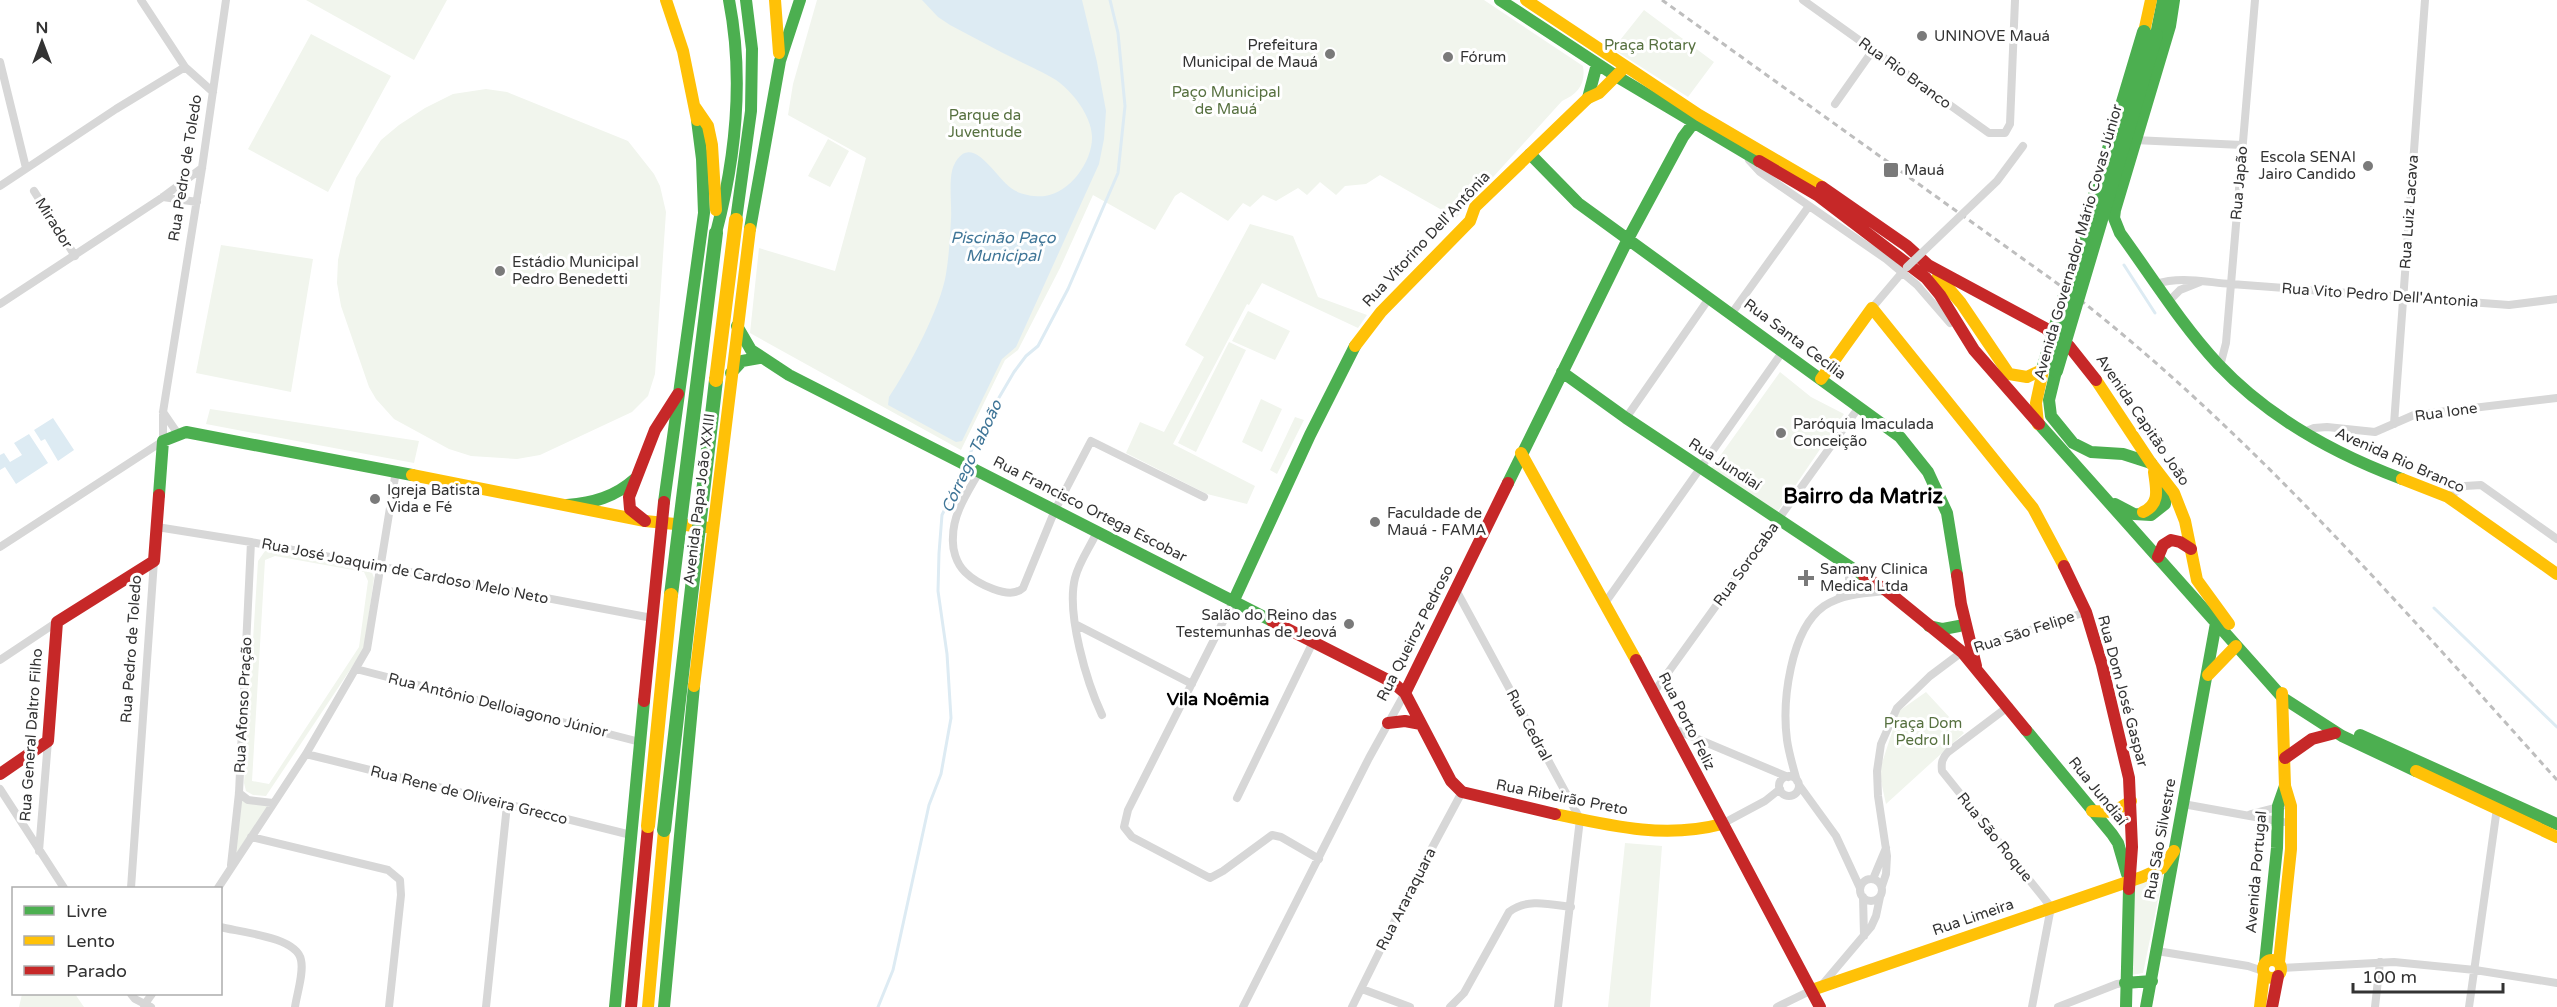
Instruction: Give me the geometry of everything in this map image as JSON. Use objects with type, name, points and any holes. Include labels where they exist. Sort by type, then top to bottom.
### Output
[{"type":"main road","points":[[615,1007],[661,523],[704,213],[704,184],[694,107],[686,63],[666,0]]},
{"type":"main road","name":"Avenida Papa João XXIII","points":[[631,1007],[673,570],[716,233],[724,206],[729,175],[735,111],[736,62],[729,0]]},
{"type":"main road","name":"Avenida Papa João XXIII","points":[[648,1007],[664,830],[706,453],[751,111],[752,49],[746,0]]},
{"type":"main road","points":[[776,0],[780,61]]},
{"type":"main road","name":"Avenida Papa João XXIII","points":[[664,1007],[712,528],[737,325],[753,209],[780,61],[800,0]]},
{"type":"main road","points":[[1500,0],[1597,64],[1621,71],[1669,95],[1696,119]]},
{"type":"main road","points":[[1526,0],[1621,71],[1696,119]]},
{"type":"main road","name":"Avenida Governador Mário Covas Júnior","points":[[2150,34],[2151,0]]},
{"type":"main road","name":"Avenida Governador Mário Covas Júnior","points":[[2038,424],[2036,404],[2150,34],[2163,0]]},
{"type":"main road","points":[[2134,140],[2170,26],[2174,0]]},
{"type":"main road","points":[[1587,98],[1597,64]]},
{"type":"main road","name":"Rua Vitorino Dell'Antônia","points":[[1234,600],[1310,435],[1358,341],[1381,312],[1470,220],[1475,207],[1587,98],[1599,93],[1621,71]]},
{"type":"main road","points":[[694,107],[708,126],[712,145],[716,183],[716,233]]},
{"type":"main road","name":"Avenida Capitão João","points":[[1696,119],[1743,153],[1817,195],[1914,267],[1940,295],[1974,350],[2038,424],[2236,646],[2282,692],[2335,733],[2557,837]]},
{"type":"main road","name":"Avenida Capitão João","points":[[1696,119],[1815,182],[1907,246],[1928,265],[2045,328],[2069,346],[2091,373],[2151,463],[2164,477],[2180,505],[2200,586],[2282,692],[2354,732],[2557,824]]},
{"type":"main road","name":"Rua Queiroz Pedroso","points":[[1405,693],[1628,239],[1683,137],[1696,119]]},
{"type":"main road","name":"Avenida Rio Branco","points":[[2134,140],[2114,218],[2120,233],[2167,303],[2220,366],[2264,405],[2304,432],[2354,461],[2448,497],[2557,574]]},
{"type":"main road","name":"Rua Santa Cecília","points":[[1530,154],[1578,203],[1900,437],[1928,472],[1947,513],[1953,538],[1967,650]]},
{"type":"main road","points":[[1928,265],[1961,303],[2009,374],[2027,377],[2048,369]]},
{"type":"main road","points":[[1821,379],[1872,308]]},
{"type":"main road","name":"Rua Dom José Gaspar","points":[[1872,308],[2033,508],[2050,536],[2086,612],[2125,752],[2131,801],[2132,847],[2128,881],[2126,1007]]},
{"type":"main road","name":"Rua Francisco Ortega Escobar","points":[[737,325],[745,345],[759,358],[1382,676],[1405,693]]},
{"type":"main road","points":[[731,373],[742,361],[759,358]]},
{"type":"main road","name":"Avenida Governador Mário Covas Júnior","points":[[2048,369],[2051,416],[2073,443],[2091,452],[2123,454],[2151,463]]},
{"type":"main road","name":"Rua Jundiaí","points":[[1562,372],[1626,418],[1887,591],[1928,626],[1967,650],[1977,669],[2118,843],[2128,881]]},
{"type":"main road","points":[[645,521],[632,512],[628,504],[657,423],[679,393]]},
{"type":"main road","points":[[163,441],[178,434],[204,434],[645,521],[712,528]]},
{"type":"main road","name":"Rua Pedro de Toledo","points":[[153,561],[163,441]]},
{"type":"main road","name":"Rua Porto Feliz","points":[[1521,453],[1654,692],[1722,824],[1815,989],[1820,1007]]},
{"type":"main road","points":[[2128,512],[2144,512],[2150,509],[2157,498],[2151,463]]},
{"type":"main road","points":[[2102,496],[2128,512],[2145,516],[2160,511],[2167,503],[2169,496],[2164,477]]},
{"type":"main road","points":[[567,505],[601,501],[626,488],[636,478]]},
{"type":"main road","points":[[2158,557],[2159,549],[2167,540],[2175,539],[2183,542],[2191,549]]},
{"type":"main road","points":[[57,622],[153,561]]},
{"type":"main road","name":"Rua Santa Cecília","points":[[1961,604],[1959,626],[1967,650]]},
{"type":"main road","name":"Rua General Daltro Filho","points":[[48,741],[57,622]]},
{"type":"main road","name":"Rua São Silvestre","points":[[2146,1007],[2157,951],[2166,872],[2174,851],[2216,623]]},
{"type":"main road","points":[[1928,626],[1943,629],[1959,626]]},
{"type":"main road","points":[[2208,676],[2236,646]]},
{"type":"main road","name":"Avenida Portugal","points":[[2260,1007],[2271,968],[2291,849],[2284,822],[2285,758],[2282,692]]},
{"type":"main road","points":[[1405,693],[1451,781],[1462,792]]},
{"type":"main road","points":[[1388,723],[1405,721],[1421,724]]},
{"type":"main road","points":[[2285,758],[2312,740],[2335,733]]},
{"type":"main road","points":[[0,774],[48,741]]},
{"type":"main road","name":"Rua Ribeirão Preto","points":[[1462,792],[1580,819],[1630,827],[1698,831],[1722,824]]},
{"type":"main road","points":[[2092,811],[2099,814],[2116,813],[2131,801]]},
{"type":"main road","name":"Rua Limeira","points":[[1815,989],[2128,881],[2166,872]]},
{"type":"main road","name":"Avenida Portugal","points":[[2271,968],[2272,1007]]},
{"type":"main road","points":[[2126,983],[2152,981]]},
{"type":"street","points":[[141,0],[185,67],[213,92]]},
{"type":"street","name":"Rua Pedro de Toledo","points":[[163,441],[163,412],[197,202],[226,0]]},
{"type":"street","name":"Rua Rio Branco","points":[[1803,0],[1989,133],[2001,134],[2010,124],[2015,0]]},
{"type":"street","name":"Rua Japão","points":[[2220,366],[2226,343],[2255,0]]},
{"type":"street","name":"Rua Luiz Lacava","points":[[2394,424],[2425,0]]},
{"type":"street","points":[[1835,104],[1873,50]]},
{"type":"street","points":[[0,62],[26,168]]},
{"type":"street","points":[[0,186],[185,67]]},
{"type":"street","points":[[2134,140],[2242,145]]},
{"type":"street","points":[[1872,308],[1905,269],[1996,181],[2023,146]]},
{"type":"street","points":[[1743,153],[1760,172],[1905,269],[1974,350]]},
{"type":"street","points":[[0,304],[163,197],[202,168]]},
{"type":"street","name":"Mirador","points":[[34,190],[75,256]]},
{"type":"street","points":[[163,197],[197,202]]},
{"type":"street","points":[[1732,313],[1809,206]]},
{"type":"street","name":"Rua Vito Pedro Dell'Antonia","points":[[2155,284],[2177,278],[2203,282],[2509,305],[2557,299]]},
{"type":"street","name":"Rua Vito Pedro Dell'Antonia","points":[[2167,303],[2186,286],[2203,282]]},
{"type":"street","points":[[1626,418],[1710,297]]},
{"type":"street","points":[[1605,603],[1783,351]]},
{"type":"street","name":"Rua Ione","points":[[2304,432],[2327,427],[2375,432],[2414,415],[2557,398]]},
{"type":"street","name":"Rua Sorocaba","points":[[1654,692],[1859,407]]},
{"type":"street","points":[[163,412],[178,434]]},
{"type":"street","points":[[0,547],[163,441]]},
{"type":"street","points":[[975,470],[955,520],[952,537],[954,552],[965,572],[976,580],[1004,592],[1019,593],[1023,588],[1055,510],[1091,441],[1204,497]]},
{"type":"street","points":[[219,887],[306,754],[356,669],[369,641],[396,471]]},
{"type":"street","points":[[2448,497],[2465,486],[2481,485],[2557,539]]},
{"type":"street","name":"Rua José Joaquim de Cardoso Melo Neto","points":[[157,527],[382,566],[652,618]]},
{"type":"street","points":[[1097,532],[1075,578],[1073,590],[1083,663],[1102,715]]},
{"type":"street","name":"Rua Afonso Pração","points":[[231,868],[239,793],[251,542]]},
{"type":"street","name":"Rua Pedro de Toledo","points":[[131,887],[153,561]]},
{"type":"street","points":[[1838,599],[1849,583],[1849,566]]},
{"type":"street","name":"Rua Cedral","points":[[1456,590],[1580,819]]},
{"type":"street","points":[[1784,792],[1797,792],[1798,783],[1787,740],[1786,708],[1789,679],[1799,642],[1807,626],[1824,606],[1838,599],[1854,594],[1887,591]]},
{"type":"street","points":[[1234,600],[1128,810],[1124,822],[1127,833],[1209,878],[1272,835],[1281,837],[1318,859]]},
{"type":"street","name":"Rua São Felipe","points":[[1882,886],[1887,866],[1877,780],[1878,757],[1892,715],[1905,699],[1930,676],[1967,650],[2086,612]]},
{"type":"street","points":[[0,660],[57,622]]},
{"type":"street","points":[[1077,625],[1192,684]]},
{"type":"street","points":[[1237,798],[1313,642]]},
{"type":"street","name":"Rua Antônio Delloiagono Júnior","points":[[356,669],[640,742]]},
{"type":"street","name":"Rua Queiroz Pedroso","points":[[1243,1007],[1405,693]]},
{"type":"street","name":"Rua São Roque","points":[[2009,706],[1948,752],[1943,759],[1942,771],[2051,907]]},
{"type":"street","points":[[1674,729],[1798,783],[1836,836],[1862,893],[1870,901],[1880,897]]},
{"type":"street","name":"Rua General Daltro Filho","points":[[39,851],[48,741]]},
{"type":"street","name":"Rua Rene de Oliveira Grecco","points":[[306,754],[631,835]]},
{"type":"street","points":[[1763,766],[1784,792],[1815,806]]},
{"type":"street","points":[[1784,792],[1782,780],[1788,777]]},
{"type":"street","points":[[0,789],[62,887]]},
{"type":"street","name":"Rua Araraquara","points":[[1352,1007],[1418,874],[1462,792]]},
{"type":"street","name":"Rua Ribeirão Preto","points":[[1722,824],[1784,792]]},
{"type":"street","points":[[239,793],[248,800],[273,803]]},
{"type":"street","points":[[2183,804],[2250,814],[2284,822]]},
{"type":"street","points":[[486,1007],[507,805]]},
{"type":"street","points":[[2250,814],[2284,806]]},
{"type":"street","points":[[2469,1007],[2497,808]]},
{"type":"street","points":[[1558,1007],[1580,819]]},
{"type":"street","points":[[251,837],[388,870],[400,879],[401,895],[389,1007]]},
{"type":"street","points":[[1864,936],[1863,882],[1871,879],[1886,848]]},
{"type":"street","points":[[1815,989],[1864,936],[1874,920],[1882,886],[1852,868]]},
{"type":"street","points":[[1450,1007],[1464,993],[1509,912],[1518,905],[1528,903],[1571,907]]},
{"type":"street","points":[[2032,1007],[2051,907]]},
{"type":"street","points":[[222,927],[286,942],[296,949],[302,964],[295,1007]]},
{"type":"street","points":[[2157,951],[2271,968],[2380,962],[2475,970],[2557,983]]},
{"type":"street","points":[[2375,1007],[2380,962]]},
{"type":"street","points":[[2058,1007],[2117,984],[2126,983]]},
{"type":"street","points":[[1362,989],[1410,1007]]},
{"type":"street","name":"Rua Limeira","points":[[1777,1007],[1815,989]]},
{"type":"street","points":[[134,995],[148,1006]]},
{"type":"green space","points":[[306,0],[447,0],[414,60]]},
{"type":"green space","points":[[817,0],[1484,0],[1583,66],[1584,72],[1580,88],[1562,101],[1456,218],[1380,175],[1366,184],[1345,186],[1336,195],[1320,182],[1307,195],[1298,188],[1276,201],[1263,195],[1250,207],[1243,203],[1228,221],[1181,192],[1175,196],[1155,230],[1093,195],[1060,268],[1018,350],[1005,360],[961,450],[750,333],[759,248],[835,271],[866,158],[788,115],[793,84]]},
{"type":"green space","name":"Praça Rotary","points":[[1644,10],[1714,62],[1688,97],[1613,49]]},
{"type":"green space","points":[[311,34],[391,76],[328,192],[248,149]]},
{"type":"green space","name":"Estádio Municipal Pedro Benedetti","points":[[486,89],[507,92],[628,141],[654,174],[660,186],[666,212],[655,374],[648,396],[632,412],[540,455],[517,459],[471,456],[449,449],[394,419],[376,399],[369,387],[341,306],[337,283],[338,260],[356,178],[381,140],[425,108],[453,94]]},
{"type":"green space","points":[[828,139],[849,151],[830,187],[808,176]]},
{"type":"green space","points":[[1250,224],[1293,236],[1318,297],[1367,315],[1358,328],[1262,283],[1249,305],[1247,304],[1173,444],[1255,486],[1247,504],[1207,494],[1126,453],[1140,422],[1164,432],[1204,357],[1185,345]]},
{"type":"green space","points":[[221,245],[313,259],[291,392],[196,373]]},
{"type":"green space","points":[[1248,311],[1290,331],[1275,360],[1232,341]]},
{"type":"green space","points":[[1229,342],[1246,350],[1196,452],[1178,443]]},
{"type":"green space","points":[[1780,372],[1811,397],[1844,414],[1776,514],[1710,470]]},
{"type":"green space","points":[[1261,399],[1282,409],[1262,452],[1242,442]]},
{"type":"green space","points":[[210,409],[419,441],[414,463],[206,424]]},
{"type":"green space","points":[[1295,417],[1304,420],[1277,474],[1270,470]]},
{"type":"green space","points":[[271,550],[366,567],[371,570],[374,578],[364,649],[266,796],[253,795],[246,791],[244,783],[258,561],[265,551]],"holes":[[[275,556],[364,572],[368,581],[359,647],[269,784],[252,781],[265,560]]]},
{"type":"green space","name":"Praça Dom Pedro II","points":[[1926,692],[1964,733],[1886,804],[1879,772],[1899,711]]},
{"type":"green space","points":[[241,799],[270,804],[233,858]]},
{"type":"green space","points":[[1625,843],[1662,846],[1650,1007],[1608,1007]]},
{"type":"green space","points":[[2164,871],[2143,973],[2131,975],[2133,883]]},
{"type":"green space","points":[[22,995],[76,995],[84,1007],[19,1007]]},
{"type":"water","name":"Piscinão Paço Municipal","points":[[922,0],[1082,0],[1106,111],[1099,164],[1016,347],[1002,359],[962,441],[956,442],[888,405],[889,397],[923,337],[943,288],[949,253],[951,184],[954,165],[961,155],[968,152],[976,154],[1014,190],[1029,195],[1045,196],[1063,189],[1078,174],[1089,156],[1092,136],[1084,112],[1074,97],[1056,80],[950,25],[938,17]]},
{"type":"water","points":[[53,418],[74,450],[58,461],[45,439],[41,441],[34,430]]},
{"type":"water","points":[[29,434],[48,463],[16,484],[5,467],[0,470],[0,455],[4,453],[10,462],[22,455],[14,443]]},
{"type":"waterway","name":"Córrego Taboão","points":[[967,461],[980,430],[1014,372],[1026,356],[1038,346],[1068,289],[1118,173],[1125,106],[1118,33],[1110,0]]},
{"type":"waterway","points":[[2124,265],[2155,313]]},
{"type":"waterway","name":"Córrego Taboão","points":[[878,1007],[893,970],[929,805],[941,774],[951,718],[947,654],[938,591],[939,553],[942,515],[965,467]]},
{"type":"waterway","points":[[2434,608],[2557,727]]},
{"type":"railway","points":[[1662,0],[2079,299],[2145,353],[2208,410],[2328,529],[2557,780]]},
{"type":"traffic: fast","points":[[716,233],[729,175],[736,117],[736,58],[729,0]]},
{"type":"traffic: fast","points":[[736,220],[751,111],[752,49],[746,0]]},
{"type":"traffic: fast","points":[[750,229],[780,61],[800,0]]},
{"type":"traffic: fast","points":[[1500,0],[1616,76],[1759,161]]},
{"type":"traffic: fast","points":[[2156,35],[2163,0]]},
{"type":"traffic: fast","points":[[2174,0],[2170,26],[2115,210],[2114,218],[2120,233],[2192,333],[2218,364],[2258,401],[2328,446],[2402,479]]},
{"type":"traffic: fast","points":[[2044,366],[2144,32]]},
{"type":"traffic: fast","points":[[2056,371],[2156,35]]},
{"type":"traffic: fast","points":[[1588,98],[1597,64]]},
{"type":"traffic: fast","points":[[1508,483],[1628,239],[1683,137],[1698,117]]},
{"type":"traffic: fast","points":[[664,502],[704,213],[702,159],[697,120]]},
{"type":"traffic: fast","points":[[1530,154],[1578,203],[1900,437],[1928,472],[1947,513],[1957,575]]},
{"type":"traffic: fast","points":[[671,595],[716,233]]},
{"type":"traffic: fast","points":[[737,326],[751,350],[789,375],[1272,621]]},
{"type":"traffic: fast","points":[[1234,600],[1310,435],[1355,346]]},
{"type":"traffic: fast","points":[[731,373],[742,361],[759,358]]},
{"type":"traffic: fast","points":[[2056,371],[2049,400],[2051,416],[2073,443],[2091,452],[2123,454],[2151,463]]},
{"type":"traffic: fast","points":[[1562,372],[1626,418],[1864,576]]},
{"type":"traffic: fast","points":[[664,830],[716,380]]},
{"type":"traffic: fast","points":[[2039,424],[2283,698],[2342,736],[2416,771]]},
{"type":"traffic: fast","points":[[159,495],[163,441],[186,432],[412,475]]},
{"type":"traffic: fast","points":[[567,505],[603,498],[620,490],[635,479]]},
{"type":"traffic: fast","points":[[2115,504],[2134,514],[2151,515],[2165,504],[2167,485]]},
{"type":"traffic: fast","points":[[2146,1007],[2216,623]]},
{"type":"traffic: fast","points":[[1929,626],[1943,629],[1959,626]]},
{"type":"traffic: fast","points":[[664,1007],[694,686]]},
{"type":"traffic: fast","points":[[615,1007],[644,701]]},
{"type":"traffic: fast","points":[[2026,730],[2112,834],[2118,843],[2127,874]]},
{"type":"traffic: fast","points":[[2360,735],[2557,824]]},
{"type":"traffic: fast","points":[[2265,963],[2277,848],[2278,806],[2285,786]]},
{"type":"traffic: fast","points":[[2126,1007],[2129,889]]},
{"type":"traffic: fast","points":[[2125,983],[2152,981]]},
{"type":"traffic: slow","points":[[666,0],[683,51],[697,120]]},
{"type":"traffic: slow","points":[[775,0],[779,53]]},
{"type":"traffic: slow","points":[[1526,0],[1699,115],[1822,187]]},
{"type":"traffic: slow","points":[[2144,32],[2151,0]]},
{"type":"traffic: slow","points":[[1355,346],[1381,312],[1470,221],[1475,207],[1588,98],[1599,93],[1622,70]]},
{"type":"traffic: slow","points":[[695,107],[708,126],[712,145],[716,210]]},
{"type":"traffic: slow","points":[[716,380],[736,220]]},
{"type":"traffic: slow","points":[[694,686],[750,229]]},
{"type":"traffic: slow","points":[[1938,276],[1961,303],[2009,374],[2027,377],[2044,369]]},
{"type":"traffic: slow","points":[[1821,379],[1872,308],[2033,508],[2064,566]]},
{"type":"traffic: slow","points":[[2038,424],[2036,403],[2044,366]]},
{"type":"traffic: slow","points":[[2096,380],[2151,463],[2174,493],[2185,521],[2197,580],[2229,624]]},
{"type":"traffic: slow","points":[[1521,453],[1636,660]]},
{"type":"traffic: slow","points":[[2143,512],[2149,509],[2155,500],[2154,472]]},
{"type":"traffic: slow","points":[[412,475],[645,521],[705,527]]},
{"type":"traffic: slow","points":[[2402,479],[2448,497],[2557,574]]},
{"type":"traffic: slow","points":[[648,826],[671,595]]},
{"type":"traffic: slow","points":[[2208,675],[2236,646]]},
{"type":"traffic: slow","points":[[2279,962],[2291,849],[2291,806],[2285,786],[2282,693]]},
{"type":"traffic: slow","points":[[2416,771],[2557,837]]},
{"type":"traffic: slow","points":[[2092,811],[2113,812],[2131,801]]},
{"type":"traffic: slow","points":[[1555,814],[1617,826],[1659,831],[1722,824]]},
{"type":"traffic: slow","points":[[648,1007],[664,830]]},
{"type":"traffic: slow","points":[[1812,990],[2142,877],[2162,868],[2174,851]]},
{"type":"traffic: slow","points":[[2268,960],[2276,960],[2281,965],[2281,969],[2279,976],[2268,978],[2263,973],[2263,965],[2268,960]]},
{"type":"traffic: slow","points":[[2260,1007],[2264,974]]},
{"type":"traffic: jam","points":[[1759,161],[1817,195],[1926,278],[1940,295],[1974,350],[2039,424]]},
{"type":"traffic: jam","points":[[1822,187],[1907,246],[1928,265],[2045,328],[2069,346],[2096,380]]},
{"type":"traffic: jam","points":[[645,521],[630,509],[629,497],[655,430],[678,394]]},
{"type":"traffic: jam","points":[[1405,693],[1508,483]]},
{"type":"traffic: jam","points":[[0,774],[48,741],[57,622],[154,561],[159,495]]},
{"type":"traffic: jam","points":[[644,701],[664,502]]},
{"type":"traffic: jam","points":[[2158,557],[2163,545],[2171,540],[2180,542],[2191,549]]},
{"type":"traffic: jam","points":[[2064,566],[2086,612],[2102,665],[2129,778],[2132,847],[2129,889]]},
{"type":"traffic: jam","points":[[1957,575],[1961,604],[1976,666]]},
{"type":"traffic: jam","points":[[1864,576],[1887,591],[1962,652],[2026,730]]},
{"type":"traffic: jam","points":[[1272,621],[1392,682],[1405,693],[1451,781],[1462,792],[1555,814]]},
{"type":"traffic: jam","points":[[1636,660],[1820,1007]]},
{"type":"traffic: jam","points":[[1388,723],[1405,721],[1421,724]]},
{"type":"traffic: jam","points":[[2285,758],[2312,739],[2335,733]]},
{"type":"traffic: jam","points":[[631,1007],[648,826]]},
{"type":"traffic: jam","points":[[2272,1007],[2278,976]]},
{"type":"place","name":"UNINOVE Mauá","points":[[1922,36]]},
{"type":"place","name":"Prefeitura Municipal de Mauá","points":[[1330,54]]},
{"type":"place","name":"Fórum","points":[[1448,57]]},
{"type":"place","name":"Escola SENAI Jairo Candido","points":[[2368,166]]},
{"type":"place","name":"Mauá","points":[[1891,170]]},
{"type":"place","name":"Estádio Municipal Pedro Benedetti","points":[[500,271]]},
{"type":"place","name":"Paróquia Imaculada Conceição","points":[[1781,433]]},
{"type":"place","name":"Igreja Batista Vida e Fé","points":[[375,499]]},
{"type":"place","name":"Faculdade de Mauá - FAMA","points":[[1375,522]]},
{"type":"place","name":"Samany Clinica Medica Ltda","points":[[1806,578]]},
{"type":"place","name":"Salão do Reino das Testemunhas de Jeová","points":[[1349,624]]},
{"type":"district","name":"Bairro da Matriz","points":[[1863,496]]},
{"type":"district","name":"Vila Noêmia","points":[[1218,699]]},
{"type":"park label","name":"Paço Municipal de Mauá","points":[[1226,100]]},
{"type":"park label","name":"Parque da Juventude","points":[[985,124]]}]
